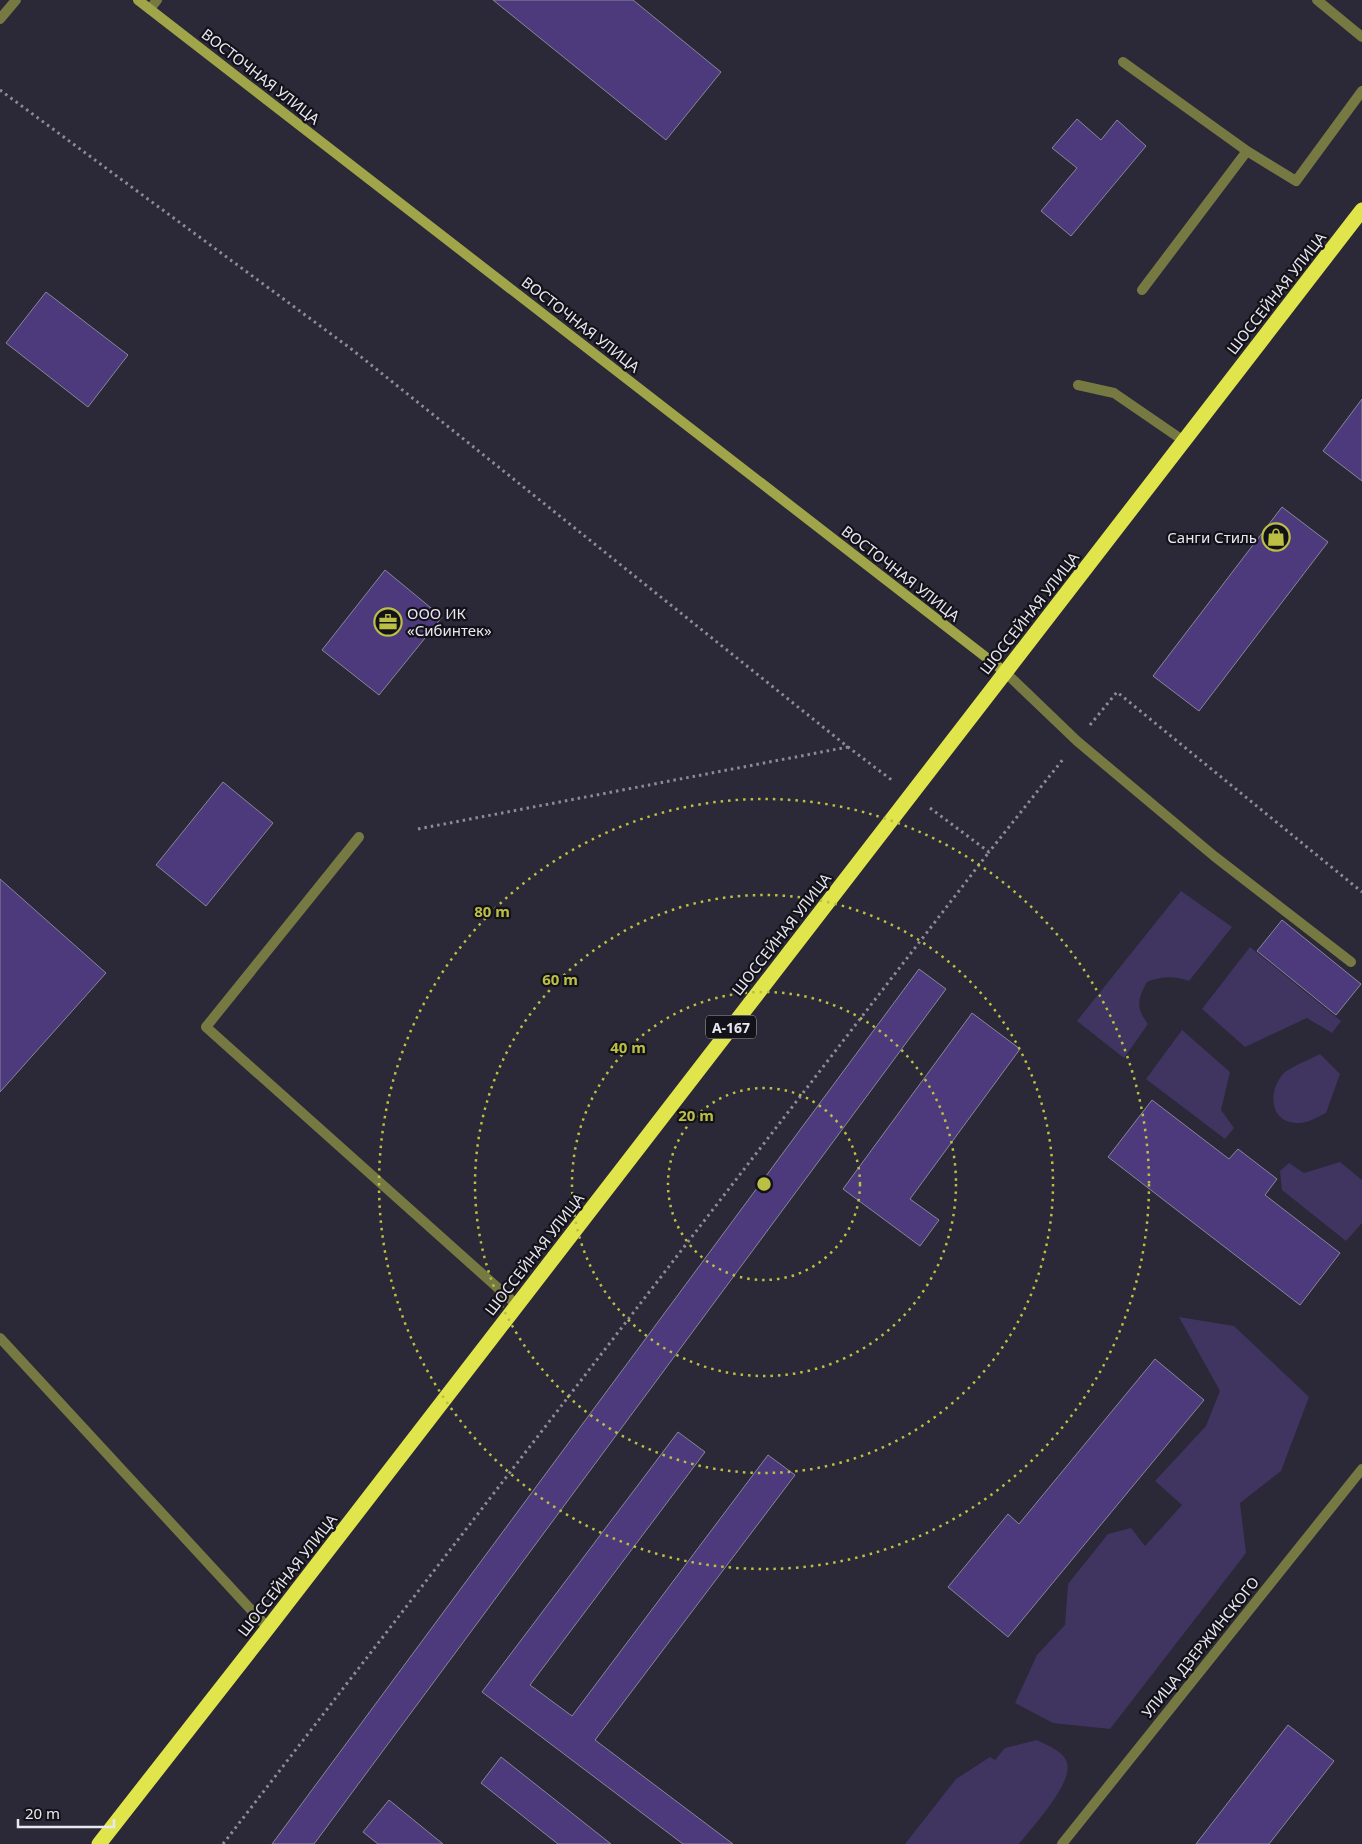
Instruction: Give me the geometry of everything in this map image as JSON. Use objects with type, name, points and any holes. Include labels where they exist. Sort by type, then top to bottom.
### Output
[{"type":"highway","name":"ШОССЕЙНАЯ УЛИЦА","points":[[99,1844],[268,1628],[1362,210]]},
{"type":"street","points":[[0,19],[16,0]]},
{"type":"street","name":"ВОСТОЧНАЯ УЛИЦА","points":[[138,0],[1005,672]]},
{"type":"street","points":[[150,9],[157,0]]},
{"type":"street","points":[[1317,0],[1362,37]]},
{"type":"street","points":[[1123,62],[1247,151],[1296,181],[1362,91]]},
{"type":"street","points":[[1142,290],[1247,151]]},
{"type":"street","points":[[1078,385],[1114,393],[1184,442]]},
{"type":"street","points":[[1005,672],[1077,740],[1214,856],[1351,962]]},
{"type":"street","points":[[359,837],[206,1027],[517,1305]]},
{"type":"street","points":[[0,1338],[268,1628]]},
{"type":"street","name":"УЛИЦА ДЗЕРЖИНСКОГО","points":[[1062,1844],[1362,1469]]},
{"type":"path","points":[[0,90],[350,348],[848,747],[989,852]]},
{"type":"path","points":[[223,1844],[989,852],[1117,692],[1362,892]]},
{"type":"path","points":[[418,830],[848,747]]},
{"type":"shaded area","points":[[1181,891],[1232,927],[1189,981],[1168,977],[1147,982],[1141,994],[1139,1004],[1141,1013],[1148,1024],[1124,1058],[1077,1021]]},
{"type":"shaded area","points":[[1250,947],[1341,1021],[1332,1033],[1307,1018],[1245,1047],[1202,1009]]},
{"type":"shaded area","points":[[1182,1030],[1230,1072],[1221,1110],[1234,1128],[1225,1139],[1146,1079]]},
{"type":"shaded area","points":[[1320,1054],[1340,1074],[1326,1113],[1304,1122],[1288,1121],[1276,1112],[1274,1104],[1273,1097],[1278,1081],[1286,1071]]},
{"type":"shaded area","points":[[1340,1162],[1362,1180],[1362,1223],[1346,1241],[1282,1190],[1280,1171],[1289,1163],[1304,1173]]},
{"type":"shaded area","points":[[1179,1317],[1234,1326],[1309,1397],[1281,1471],[1240,1503],[1246,1553],[1110,1729],[1053,1723],[1015,1703],[1037,1655],[1065,1625],[1068,1584],[1108,1534],[1131,1528],[1145,1546],[1182,1505],[1155,1481],[1206,1426],[1220,1391]]},
{"type":"shaded area","points":[[1037,1740],[1062,1755],[1067,1763],[1067,1772],[1064,1782],[1050,1805],[1019,1844],[905,1844],[956,1779],[990,1757],[995,1760],[1005,1748]]},
{"type":"building","points":[[493,0],[633,0],[721,72],[666,140]]},
{"type":"building","points":[[1077,119],[1101,140],[1117,120],[1146,146],[1071,236],[1041,211],[1077,168],[1052,148]]},
{"type":"building","points":[[46,292],[128,355],[88,407],[6,343]]},
{"type":"building","points":[[1362,399],[1362,481],[1323,451]]},
{"type":"building","points":[[1282,507],[1328,542],[1199,711],[1153,676]]},
{"type":"building","points":[[385,570],[442,617],[379,695],[322,650]]},
{"type":"building","points":[[223,782],[273,823],[206,906],[156,865]]},
{"type":"building","points":[[0,879],[106,973],[0,1092]]},
{"type":"building","points":[[1282,920],[1361,984],[1336,1015],[1257,951]]},
{"type":"building","points":[[919,969],[946,989],[314,1844],[272,1844]]},
{"type":"building","points":[[972,1013],[1020,1049],[910,1199],[939,1220],[920,1246],[843,1189]]},
{"type":"building","points":[[1152,1100],[1229,1159],[1238,1149],[1277,1179],[1265,1195],[1340,1253],[1300,1305],[1108,1157]]},
{"type":"building","points":[[1155,1359],[1204,1400],[1008,1637],[948,1587],[1008,1514],[1019,1524]]},
{"type":"building","points":[[678,1432],[705,1452],[530,1685],[572,1716],[768,1455],[795,1475],[595,1740],[733,1844],[683,1844],[482,1692]]},
{"type":"building","points":[[1288,1725],[1334,1761],[1269,1844],[1196,1844]]},
{"type":"building","points":[[501,1757],[611,1844],[558,1844],[481,1783]]},
{"type":"building","points":[[389,1800],[443,1844],[378,1844],[363,1832]]},
{"type":"place","name":"Санги Стиль","points":[[1276,537]]},
{"type":"place","name":"ООО ИК «Сибинтек»","points":[[388,622]]}]
